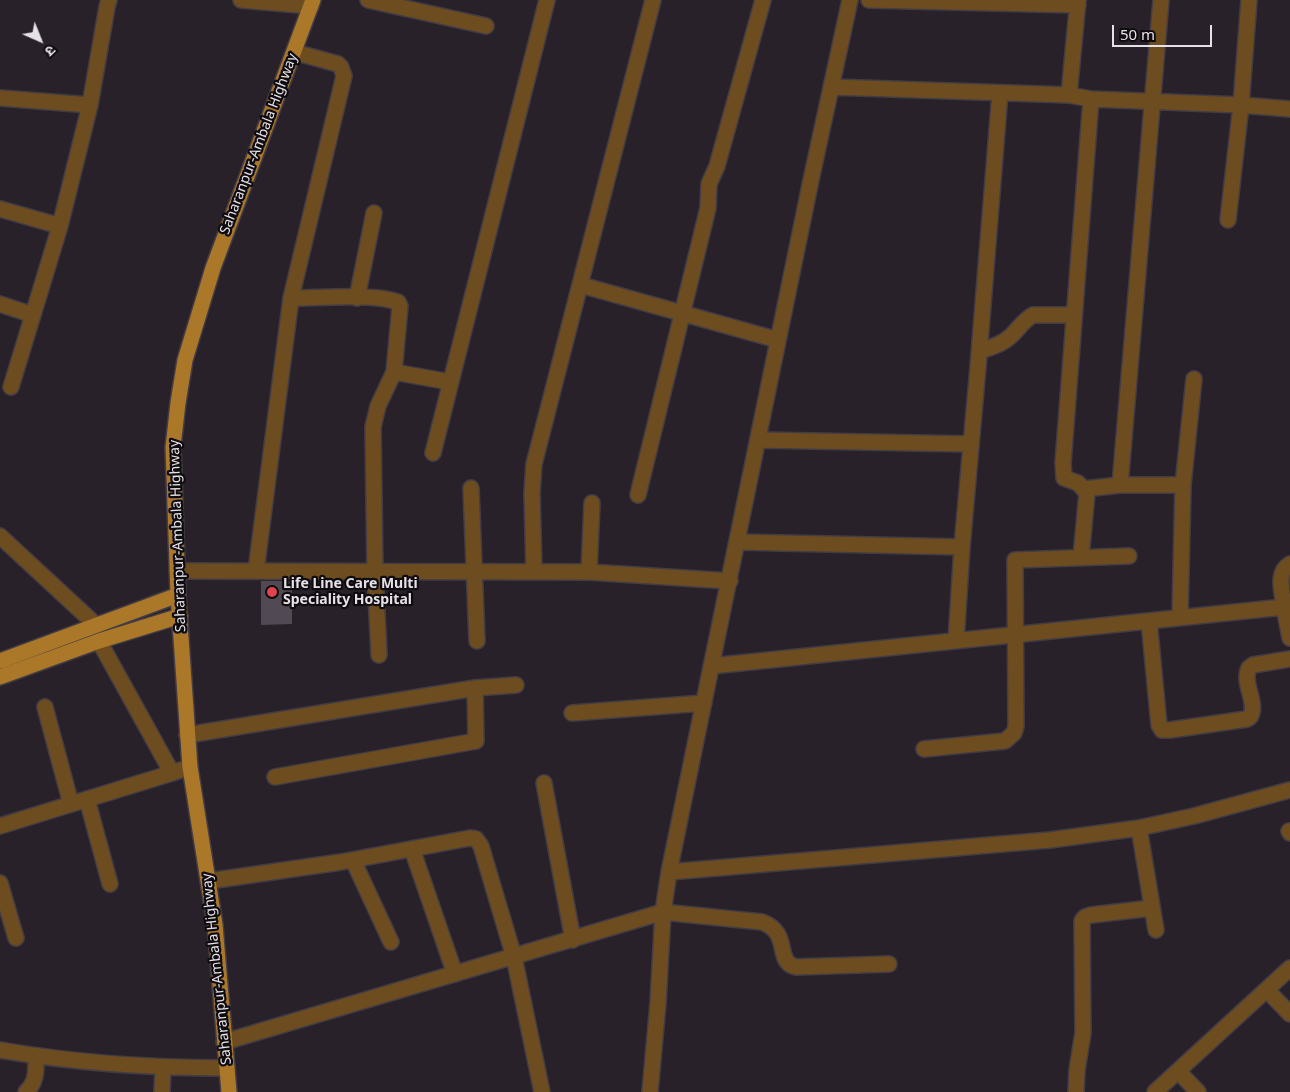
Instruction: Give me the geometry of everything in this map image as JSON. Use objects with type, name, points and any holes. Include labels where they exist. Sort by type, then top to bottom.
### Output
[{"type":"main road","name":"Saharanpur-Ambala Highway","points":[[229,1092],[215,925],[190,767],[187,735],[178,595],[173,448],[185,360],[213,268],[312,3]]},
{"type":"main road","points":[[0,661],[178,595]]},
{"type":"main road","points":[[0,677],[98,641],[180,616]]},
{"type":"street","points":[[11,387],[60,226],[90,105],[109,0]]},
{"type":"street","points":[[241,0],[312,3]]},
{"type":"street","points":[[368,0],[486,26]]},
{"type":"street","points":[[433,453],[547,0]]},
{"type":"street","points":[[534,572],[532,493],[534,464],[653,0]]},
{"type":"street","points":[[638,495],[710,202],[709,184],[717,166],[763,0]]},
{"type":"street","points":[[650,1092],[658,1003],[663,912],[669,872],[850,0]]},
{"type":"street","points":[[869,0],[1078,3],[1069,95]]},
{"type":"street","points":[[1120,485],[1161,0]]},
{"type":"street","points":[[1228,220],[1241,105],[1248,0]]},
{"type":"street","points":[[256,571],[291,298],[344,76],[344,71],[338,64],[294,52]]},
{"type":"street","points":[[831,87],[1069,95],[1091,99],[1241,105],[1290,109]]},
{"type":"street","points":[[956,641],[962,547],[980,351],[1000,93]]},
{"type":"street","points":[[0,98],[90,105]]},
{"type":"street","points":[[1081,557],[1088,502],[1087,493],[1078,483],[1064,478],[1063,472],[1091,99]]},
{"type":"street","points":[[0,210],[60,226]]},
{"type":"street","points":[[357,298],[374,213]]},
{"type":"street","points":[[581,285],[778,340]]},
{"type":"street","points":[[291,298],[391,300],[398,302],[400,306],[394,372],[378,406],[373,427],[375,572],[379,655]]},
{"type":"street","points":[[0,304],[33,315]]},
{"type":"street","points":[[980,351],[1006,340],[1032,315],[1074,316]]},
{"type":"street","points":[[394,372],[450,382]]},
{"type":"street","points":[[1180,617],[1183,485],[1194,379]]},
{"type":"street","points":[[758,440],[971,444]]},
{"type":"street","points":[[1084,489],[1120,485],[1183,485]]},
{"type":"street","points":[[471,488],[477,641]]},
{"type":"street","points":[[589,572],[592,503]]},
{"type":"street","points":[[0,536],[96,625]]},
{"type":"street","points":[[737,542],[962,547]]},
{"type":"street","points":[[924,749],[1005,741],[1014,733],[1016,726],[1014,560],[1129,556]]},
{"type":"street","points":[[1290,564],[1281,575],[1284,607],[1290,638]]},
{"type":"street","points":[[177,570],[589,572],[730,580]]},
{"type":"street","points":[[712,666],[1284,607]]},
{"type":"street","points":[[1149,620],[1159,726],[1162,730],[1247,719],[1253,710],[1247,678],[1249,668],[1253,665],[1290,659]]},
{"type":"street","points":[[98,641],[172,773]]},
{"type":"street","points":[[187,735],[475,688],[516,685]]},
{"type":"street","points":[[275,777],[476,741],[475,688]]},
{"type":"street","points":[[572,713],[704,703]]},
{"type":"street","points":[[45,707],[71,804]]},
{"type":"street","points":[[0,826],[190,767]]},
{"type":"street","points":[[544,783],[573,940]]},
{"type":"street","points":[[669,872],[1050,840],[1139,828],[1194,816],[1290,790]]},
{"type":"street","points":[[87,800],[110,884]]},
{"type":"street","points":[[1139,828],[1156,930]]},
{"type":"street","points":[[209,881],[353,860],[470,838],[476,839],[479,842],[514,957],[542,1092]]},
{"type":"street","points":[[412,849],[455,974]]},
{"type":"street","points":[[353,860],[391,942]]},
{"type":"street","points":[[0,883],[16,938]]},
{"type":"street","points":[[1076,1092],[1077,1070],[1083,1034],[1082,921],[1090,915],[1152,908]]},
{"type":"street","points":[[224,1042],[663,912],[762,922],[769,925],[780,937],[785,961],[796,967],[890,964]]},
{"type":"street","points":[[1155,1092],[1290,968]]},
{"type":"street","points":[[1267,990],[1290,1014]]},
{"type":"street","points":[[0,1050],[36,1056],[163,1068],[227,1068]]},
{"type":"street","points":[[26,1092],[32,1086],[36,1077],[36,1056]]},
{"type":"street","points":[[162,1092],[163,1068]]},
{"type":"street","points":[[1178,1071],[1198,1092]]},
{"type":"building","points":[[261,581],[292,581],[292,624],[261,625]]},
{"type":"place","name":"Life Line Care Multi Speciality Hospital","points":[[272,592]]}]
